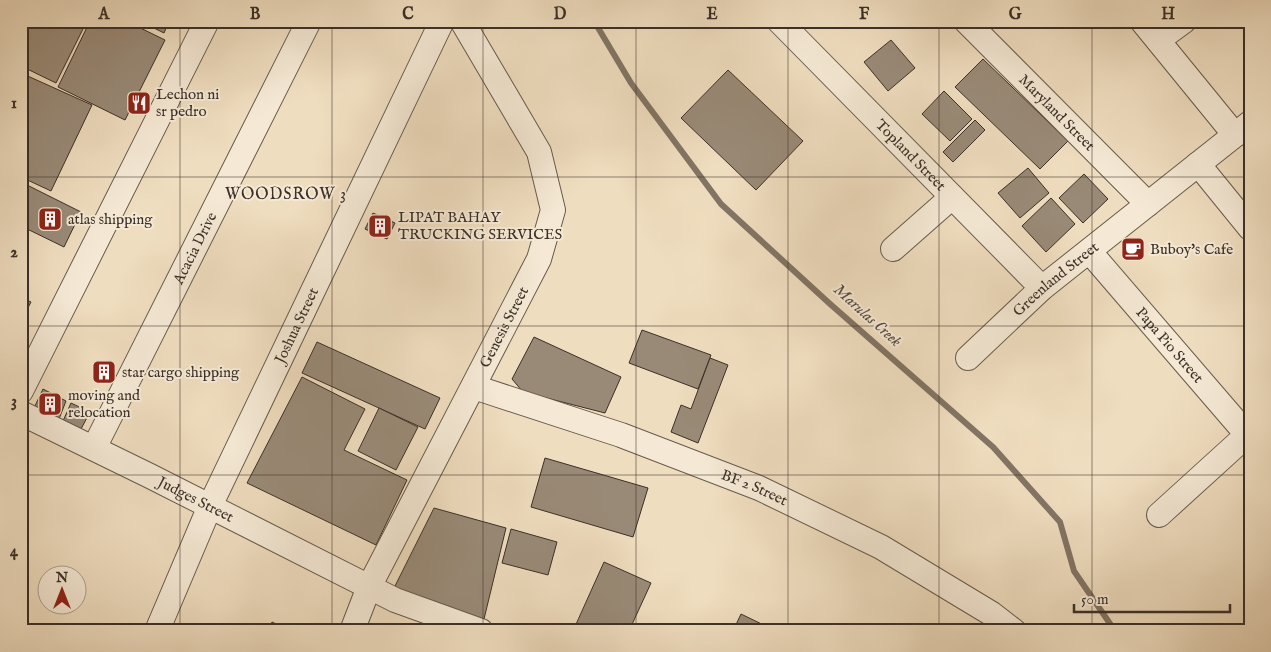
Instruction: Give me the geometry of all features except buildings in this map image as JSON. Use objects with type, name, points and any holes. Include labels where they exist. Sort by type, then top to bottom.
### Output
[{"type":"street","points":[[21,391],[207,21]]},
{"type":"street","name":"Acacia Drive","points":[[94,448],[309,21]]},
{"type":"street","name":"Joshua Street","points":[[157,631],[210,506],[442,21]]},
{"type":"street","name":"Genesis Street","points":[[352,631],[369,587],[539,259],[553,210],[539,152],[462,21]]},
{"type":"street","name":"Topland Street","points":[[779,21],[1042,288]]},
{"type":"street","name":"Maryland Street","points":[[966,21],[1148,204]]},
{"type":"street","points":[[1142,21],[1242,129]]},
{"type":"street","points":[[1158,40],[1184,21]]},
{"type":"street","name":"Greenland Street","points":[[968,358],[1042,288],[1242,129]]},
{"type":"street","points":[[1198,164],[1250,228]]},
{"type":"street","points":[[893,249],[952,197]]},
{"type":"street","name":"Papa Pio Street","points":[[1089,251],[1248,437]]},
{"type":"street","name":"BF 2 Street","points":[[474,386],[621,435],[759,488],[881,547],[992,614],[1014,631]]},
{"type":"street","name":"Judges Street","points":[[21,412],[413,608],[480,631]]},
{"type":"street","points":[[1159,515],[1248,437]]},
{"type":"waterway","name":"Marulas Creek","points":[[594,21],[631,83],[721,204],[829,303],[993,447],[1060,522],[1074,571],[1115,631]]},
{"type":"place","name":"Lechon ni sr pedro","points":[[139,103]]},
{"type":"place","name":"atlas shipping","points":[[50,219]]},
{"type":"place","name":"LIPAT BAHAY TRUCKING SERVICES","points":[[380,226]]},
{"type":"place","name":"Buboy's Cafe","points":[[1133,249]]},
{"type":"place","name":"star cargo shipping","points":[[104,372]]},
{"type":"place","name":"moving and relocation","points":[[50,404]]},
{"type":"district","name":"WOODSROW 3","points":[[286,195]]}]
